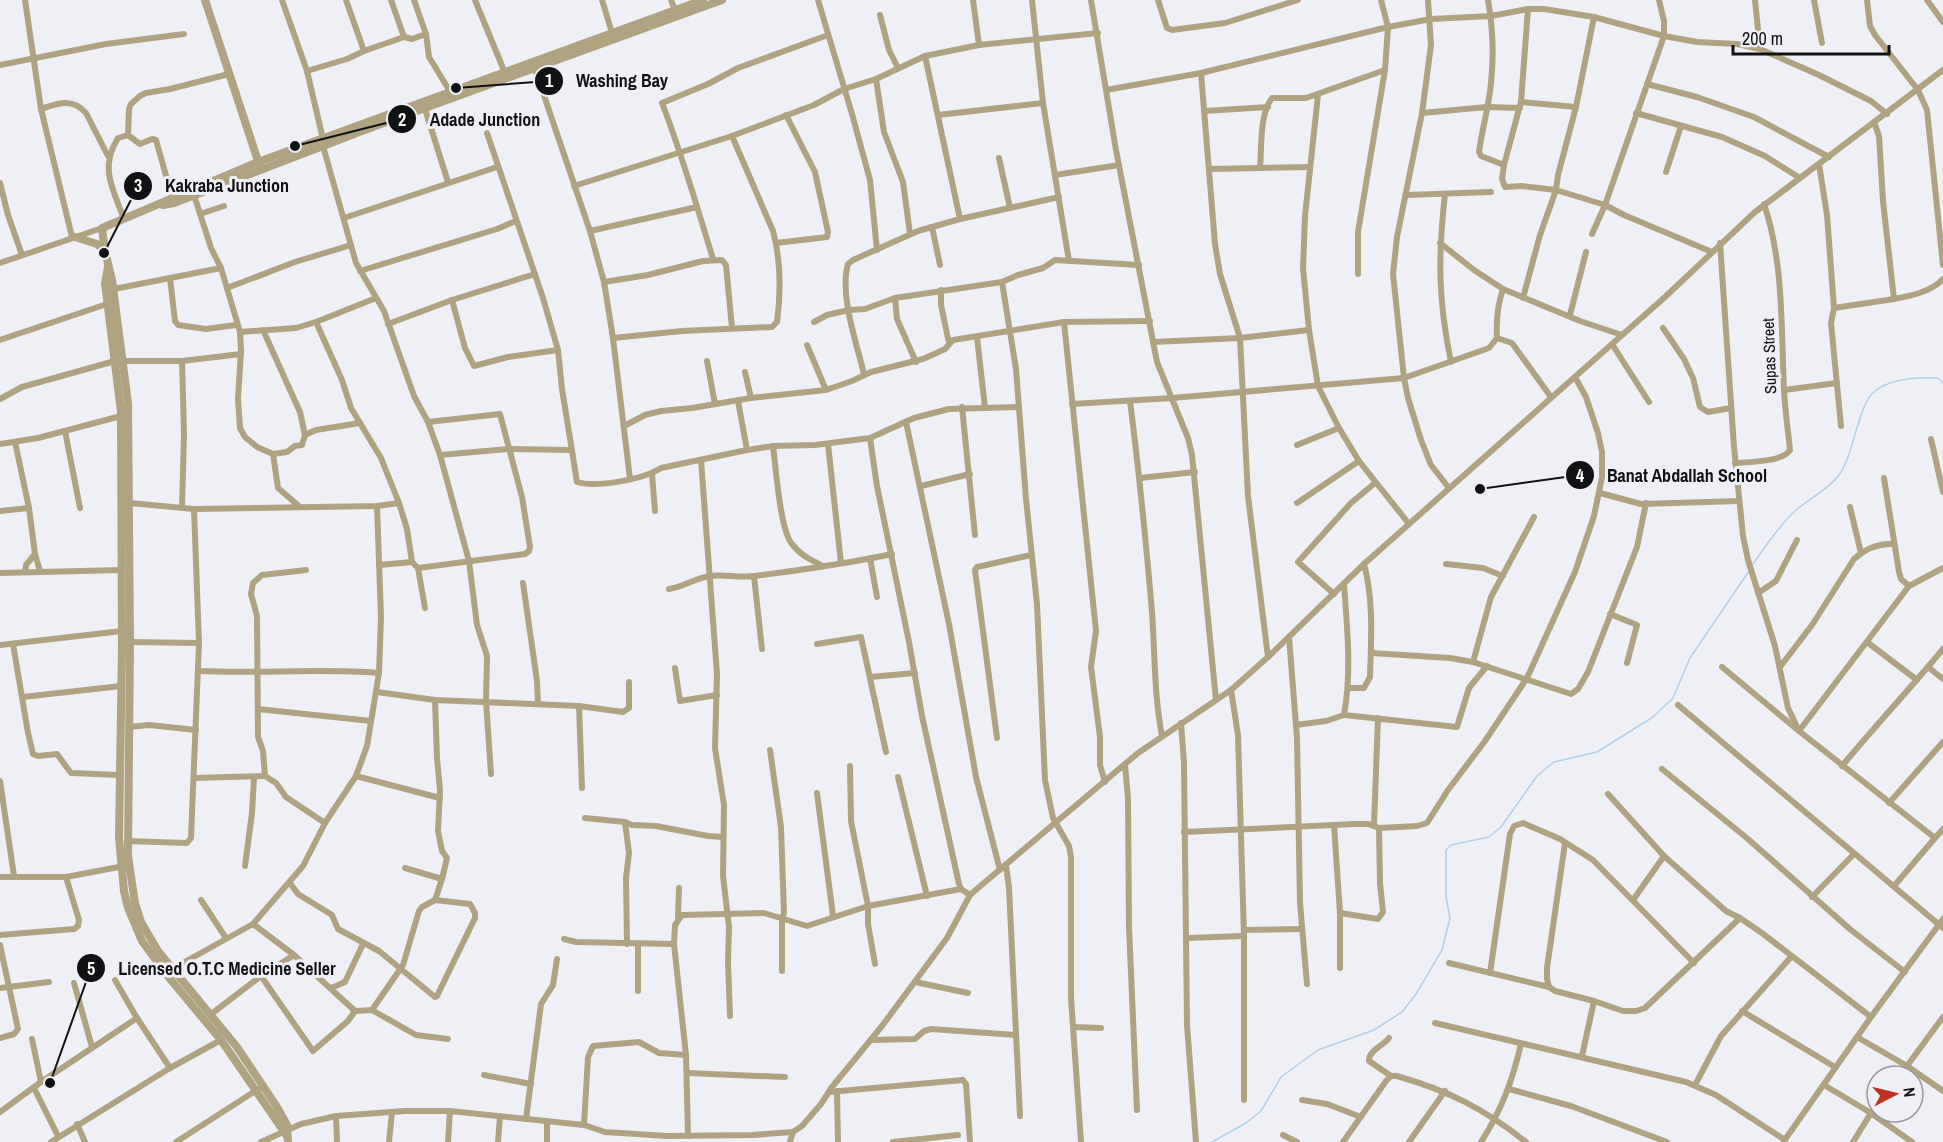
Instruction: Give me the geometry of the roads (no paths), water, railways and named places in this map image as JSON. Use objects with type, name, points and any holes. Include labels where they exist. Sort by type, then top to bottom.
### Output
[{"type":"street","points":[[25,0],[41,109],[74,237]]},
{"type":"street","points":[[26,8],[31,0]]},
{"type":"street","points":[[205,0],[259,166]]},
{"type":"street","points":[[282,0],[307,71],[323,143],[356,263],[384,311],[414,396],[428,422],[440,455],[469,561],[477,625],[487,656],[486,701],[491,774]]},
{"type":"street","points":[[346,0],[364,51]]},
{"type":"street","points":[[391,0],[404,37]]},
{"type":"street","points":[[414,0],[426,34],[429,57],[451,93]]},
{"type":"street","points":[[475,0],[505,73]]},
{"type":"street","points":[[602,0],[612,33]]},
{"type":"street","points":[[671,0],[675,10]]},
{"type":"street","points":[[0,262],[102,228],[159,205],[172,196],[425,109],[612,33],[703,0]]},
{"type":"street","points":[[323,143],[505,73],[533,66],[722,0]]},
{"type":"street","points":[[818,0],[870,180],[877,250]]},
{"type":"street","points":[[973,0],[979,45]]},
{"type":"street","points":[[1032,0],[1043,103],[1069,261]]},
{"type":"street","points":[[1091,0],[1119,165],[1153,342],[1160,371],[1188,438],[1195,472],[1216,700]]},
{"type":"street","points":[[1158,0],[1167,28],[1172,30],[1225,23],[1298,0]]},
{"type":"street","points":[[1358,274],[1358,232],[1384,70],[1388,27],[1381,0]]},
{"type":"street","points":[[1428,0],[1431,45],[1422,113],[1395,249],[1393,274],[1404,378],[1424,448],[1431,465],[1449,488]]},
{"type":"street","points":[[1488,0],[1493,64],[1479,152],[1481,156],[1504,165]]},
{"type":"street","points":[[1592,234],[1605,205],[1664,36],[1664,21],[1659,0]]},
{"type":"street","points":[[1755,0],[1760,48]]},
{"type":"street","points":[[1814,0],[1822,43]]},
{"type":"street","points":[[1867,0],[1870,26],[1918,90],[1927,110],[1943,265]]},
{"type":"street","points":[[1927,0],[1943,22]]},
{"type":"street","points":[[1106,90],[1201,73],[1388,27],[1431,19],[1491,16],[1528,9],[1544,9],[1594,17],[1664,36],[1697,42],[1737,44],[1760,48],[1871,101],[1887,114]]},
{"type":"street","points":[[1528,9],[1521,105],[1504,165],[1502,179],[1505,187],[1522,186],[1556,190],[1605,205],[1712,252]]},
{"type":"street","points":[[880,15],[889,50],[898,68]]},
{"type":"street","points":[[1523,298],[1540,235],[1556,190],[1594,17]]},
{"type":"street","points":[[574,186],[732,136],[814,105],[844,89],[876,79],[925,56],[979,45],[1098,33]]},
{"type":"street","points":[[0,65],[106,44],[184,34]]},
{"type":"street","points":[[307,71],[347,59],[404,37],[412,39],[426,34]]},
{"type":"street","points":[[713,259],[682,152],[663,103],[708,84],[738,68],[828,35]]},
{"type":"street","points":[[925,56],[960,219]]},
{"type":"street","points":[[533,66],[590,231],[604,282],[630,479]]},
{"type":"street","points":[[1260,168],[1268,107],[1272,98],[1306,99],[1384,70]]},
{"type":"street","points":[[261,1142],[336,1116],[392,1112],[450,1111],[584,1125],[605,1132],[688,1136],[793,1132],[802,1126],[915,982],[947,938],[970,895],[1125,765],[1180,723],[1231,690],[1269,657],[1365,564],[1622,335],[1764,204],[1943,70]]},
{"type":"street","points":[[1201,73],[1210,199],[1218,260],[1240,338],[1248,496],[1269,657]]},
{"type":"street","points":[[128,135],[129,109],[140,96],[229,74]]},
{"type":"street","points":[[876,79],[884,132],[903,182],[910,234]]},
{"type":"street","points":[[1647,84],[1697,97],[1754,117],[1829,157]]},
{"type":"street","points":[[1318,95],[1303,252],[1309,330],[1318,386],[1359,461],[1409,524]]},
{"type":"street","points":[[41,109],[68,103],[76,104],[86,113],[108,156],[109,177],[124,219]]},
{"type":"street","points":[[938,115],[1043,103]]},
{"type":"street","points":[[1422,113],[1487,106],[1576,107]]},
{"type":"street","points":[[1205,111],[1268,107]]},
{"type":"street","points":[[425,109],[448,182]]},
{"type":"street","points":[[1636,113],[1722,137],[1765,156],[1800,178]]},
{"type":"street","points":[[776,243],[827,237],[828,232],[815,172],[786,115]]},
{"type":"street","points":[[1874,122],[1879,136],[1883,201],[1894,299]]},
{"type":"street","points":[[1666,172],[1681,126]]},
{"type":"street","points":[[487,133],[558,350],[577,482],[589,484],[630,479],[652,474],[661,468],[773,446],[828,444],[870,438],[933,412],[962,407],[1019,407]]},
{"type":"street","points":[[108,156],[118,138],[128,135]]},
{"type":"street","points":[[128,135],[140,144],[152,139],[156,140],[172,196]]},
{"type":"street","points":[[613,338],[771,327],[777,322],[780,279],[776,243],[732,136]]},
{"type":"street","points":[[999,158],[1010,208]]},
{"type":"street","points":[[1819,164],[1827,215],[1834,308],[1831,323],[1840,426]]},
{"type":"street","points":[[1055,175],[1119,165]]},
{"type":"street","points":[[159,205],[174,203],[259,166]]},
{"type":"street","points":[[344,218],[497,167]]},
{"type":"street","points":[[1209,169],[1310,167]]},
{"type":"street","points":[[0,184],[8,216],[22,255]]},
{"type":"street","points":[[1406,195],[1491,192]]},
{"type":"street","points":[[1446,194],[1440,243],[1440,294],[1443,327],[1451,362]]},
{"type":"street","points":[[194,195],[240,332],[238,399],[240,428],[245,437],[257,447],[273,454],[287,452],[295,446],[302,445],[305,435],[300,412],[263,330]]},
{"type":"street","points":[[864,375],[849,310],[846,286],[848,264],[910,234],[932,227],[1059,197]]},
{"type":"street","name":"Supas Street","points":[[1735,463],[1781,458],[1790,450],[1784,390],[1780,291],[1773,234],[1764,204]]},
{"type":"street","points":[[200,214],[224,206]]},
{"type":"street","points":[[590,231],[697,207]]},
{"type":"street","points":[[360,271],[516,221]]},
{"type":"street","points":[[932,227],[940,265]]},
{"type":"street","points":[[102,228],[114,289],[119,360],[122,631],[119,838],[128,908],[142,941],[166,974],[281,1114],[286,1134]]},
{"type":"street","points":[[74,237],[97,244],[105,251]]},
{"type":"street","points":[[1440,243],[1503,289],[1580,321],[1622,335]]},
{"type":"street","points":[[1720,243],[1735,463],[1748,560],[1780,667],[1788,708],[1799,731]]},
{"type":"street","points":[[227,288],[295,262],[351,245]]},
{"type":"street","points":[[1570,315],[1586,252]]},
{"type":"street","points":[[604,282],[648,275],[713,259],[722,260],[726,264],[732,328]]},
{"type":"street","points":[[814,322],[827,315],[865,309],[895,298],[1002,282],[1043,268],[1055,260],[1139,266]]},
{"type":"street","points":[[108,265],[105,277],[107,304],[128,403],[130,642],[127,841],[124,866],[141,922],[149,938],[237,1047],[260,1088]]},
{"type":"street","points":[[114,289],[220,268]]},
{"type":"street","points":[[388,324],[452,300],[535,274]]},
{"type":"street","points":[[170,278],[175,321],[178,325],[207,329],[236,325]]},
{"type":"street","points":[[1834,308],[1914,295],[1933,287],[1943,279]]},
{"type":"street","points":[[1002,282],[1019,407],[1038,614],[1045,780],[1050,810],[1069,846],[1071,857],[1073,1027],[1081,1142]]},
{"type":"street","points":[[1497,338],[1495,323],[1503,289]]},
{"type":"street","points":[[941,290],[949,343]]},
{"type":"street","points":[[240,332],[296,328],[376,298]]},
{"type":"street","points":[[895,298],[897,319],[916,362]]},
{"type":"street","points":[[452,300],[465,348],[474,366],[508,357],[558,350]]},
{"type":"street","points":[[0,340],[107,304]]},
{"type":"street","points":[[624,426],[661,411],[826,390],[864,375],[916,362],[939,352],[953,340],[1064,322],[1150,321]]},
{"type":"street","points":[[316,322],[342,380],[351,408],[381,458],[399,503],[407,530],[412,562],[418,568],[425,608]]},
{"type":"street","points":[[1064,322],[1095,619],[1095,643],[1091,666],[1101,737],[1100,765],[1105,782]]},
{"type":"street","points":[[1663,327],[1684,359],[1693,378],[1700,407],[1708,412],[1731,408]]},
{"type":"street","points":[[1153,342],[1240,338],[1309,330]]},
{"type":"street","points":[[977,337],[986,408]]},
{"type":"street","points":[[1072,404],[1243,393],[1404,378],[1483,351],[1497,338]]},
{"type":"street","points":[[1497,338],[1514,345],[1551,397]]},
{"type":"street","points":[[1612,344],[1649,402]]},
{"type":"street","points":[[807,345],[826,390]]},
{"type":"street","points":[[0,399],[22,387],[119,360],[182,361],[241,354]]},
{"type":"street","points":[[182,361],[184,433],[182,508]]},
{"type":"street","points":[[707,361],[715,404]]},
{"type":"street","points":[[745,372],[751,398]]},
{"type":"street","points":[[1184,832],[1334,825],[1424,825],[1427,823],[1527,678],[1575,573],[1599,493],[1602,477],[1602,452],[1586,397],[1575,377]]},
{"type":"street","points":[[1784,390],[1837,383]]},
{"type":"street","points":[[738,400],[747,450]]},
{"type":"street","points":[[1130,401],[1140,478],[1157,706],[1162,736]]},
{"type":"street","points":[[962,407],[975,535]]},
{"type":"street","points":[[418,568],[525,554],[530,547],[522,497],[508,449],[502,417],[498,413],[428,422]]},
{"type":"street","points":[[0,444],[65,431],[121,416]]},
{"type":"street","points":[[906,422],[949,624],[976,777],[1009,888],[1020,1116]]},
{"type":"street","points":[[305,435],[316,430],[360,423]]},
{"type":"street","points":[[1297,445],[1339,428]]},
{"type":"street","points":[[65,431],[80,508]]},
{"type":"street","points":[[870,438],[877,486],[924,726],[961,889],[970,895]]},
{"type":"street","points":[[1931,438],[1943,492]]},
{"type":"street","points":[[15,442],[40,571]]},
{"type":"street","points":[[828,444],[841,564]]},
{"type":"street","points":[[773,446],[785,525],[790,542],[799,553],[823,567]]},
{"type":"street","points":[[440,455],[508,449],[571,450]]},
{"type":"street","points":[[273,454],[277,485],[300,507]]},
{"type":"street","points":[[701,460],[717,695],[715,748],[724,805],[723,876],[728,914],[730,1016]]},
{"type":"street","points":[[1297,503],[1359,461]]},
{"type":"street","points":[[1140,478],[1195,472]]},
{"type":"street","points":[[652,474],[655,511]]},
{"type":"street","points":[[921,486],[970,474]]},
{"type":"street","points":[[1884,478],[1893,544],[1901,579],[1909,586]]},
{"type":"street","points":[[1334,594],[1298,562],[1351,503],[1375,483]]},
{"type":"street","points":[[1599,493],[1646,503],[1739,501]]},
{"type":"street","points":[[130,503],[194,509],[377,506],[399,503]]},
{"type":"street","points":[[1371,653],[1450,658],[1473,662],[1527,678],[1568,694],[1575,692],[1588,672],[1637,547],[1646,503]]},
{"type":"street","points":[[172,969],[253,924],[303,866],[325,823],[356,776],[367,746],[379,673],[381,617],[377,506]]},
{"type":"street","points":[[1850,507],[1861,553]]},
{"type":"street","points":[[0,511],[29,508]]},
{"type":"street","points":[[127,841],[190,842],[199,643],[194,509]]},
{"type":"street","points":[[1473,662],[1491,597],[1534,518]]},
{"type":"street","points":[[1758,594],[1776,580],[1797,540]]},
{"type":"street","points":[[1780,667],[1812,625],[1849,566],[1861,553],[1878,545],[1893,544]]},
{"type":"street","points":[[25,572],[26,565],[35,554]]},
{"type":"street","points":[[669,589],[710,576],[754,576],[802,571],[892,554]]},
{"type":"street","points":[[997,738],[975,570],[988,563],[1031,555]]},
{"type":"street","points":[[870,558],[877,597]]},
{"type":"street","points":[[379,565],[412,562]]},
{"type":"street","points":[[1349,688],[1360,689],[1367,685],[1370,677],[1371,604],[1365,564]]},
{"type":"street","points":[[1446,564],[1483,568],[1503,576]]},
{"type":"street","points":[[1799,731],[1909,586],[1943,568]]},
{"type":"street","points":[[0,573],[121,570]]},
{"type":"street","points":[[265,777],[263,751],[258,737],[257,616],[251,594],[253,583],[262,575],[306,570]]},
{"type":"street","points":[[754,576],[762,649]]},
{"type":"street","points":[[523,583],[537,681],[537,704]]},
{"type":"street","points":[[1344,584],[1350,660],[1349,688],[1344,715]]},
{"type":"street","points":[[1610,614],[1637,625],[1627,663]]},
{"type":"street","points":[[0,645],[122,631]]},
{"type":"street","points":[[817,644],[861,637],[886,752]]},
{"type":"street","points":[[1289,637],[1296,725],[1302,929],[1307,984]]},
{"type":"street","points":[[130,642],[199,643]]},
{"type":"street","points":[[1867,642],[1917,680]]},
{"type":"street","points":[[13,644],[33,754],[38,756],[57,754],[71,773],[119,775]]},
{"type":"street","points":[[1842,766],[1943,649]]},
{"type":"street","points":[[1296,725],[1326,721],[1344,715],[1457,727],[1469,688],[1487,666]]},
{"type":"street","points":[[675,668],[680,701],[717,695]]},
{"type":"street","points":[[1722,668],[1935,838]]},
{"type":"street","points":[[1928,668],[1943,680]]},
{"type":"street","points":[[198,670],[235,673],[316,669],[379,673]]},
{"type":"street","points":[[870,677],[915,673]]},
{"type":"street","points":[[377,692],[435,700],[579,706],[627,712],[629,682]]},
{"type":"street","points":[[23,697],[121,686]]},
{"type":"street","points":[[1231,690],[1238,735],[1244,933],[1244,1100]]},
{"type":"street","points":[[435,700],[440,798],[438,831],[442,851],[447,858],[435,900]]},
{"type":"street","points":[[1435,1023],[1582,1056],[1695,1085],[1716,1095],[1784,1141],[1871,1017],[1941,924],[1854,854],[1678,705]]},
{"type":"street","points":[[579,706],[582,788]]},
{"type":"street","points":[[258,709],[371,721]]},
{"type":"street","points":[[1340,913],[1378,919],[1383,912],[1376,826],[1378,718]]},
{"type":"street","points":[[1180,723],[1183,748],[1188,1054],[1196,1142]]},
{"type":"street","points":[[129,727],[149,725],[196,730]]},
{"type":"street","points":[[1889,803],[1943,742]]},
{"type":"street","points":[[770,750],[781,827],[784,913],[782,918],[782,972]]},
{"type":"street","points":[[1125,765],[1128,798],[1129,927],[1137,1110]]},
{"type":"street","points":[[850,766],[851,821],[875,964]]},
{"type":"street","points":[[1662,770],[1748,839],[1851,930],[1905,972]]},
{"type":"street","points":[[356,776],[440,798]]},
{"type":"street","points":[[194,778],[265,777],[276,783],[285,797],[325,823]]},
{"type":"street","points":[[898,777],[927,896]]},
{"type":"street","points":[[245,866],[254,778]]},
{"type":"street","points":[[0,781],[14,876]]},
{"type":"street","points":[[817,793],[833,916]]},
{"type":"street","points":[[1608,794],[1664,856],[1726,911],[1740,918],[1871,1017]]},
{"type":"street","points":[[585,818],[723,837]]},
{"type":"street","points":[[625,822],[629,853],[626,878],[627,944]]},
{"type":"street","points":[[1490,973],[1510,834],[1515,826],[1523,823],[1565,843],[1593,860],[1694,963]]},
{"type":"street","points":[[1334,825],[1340,913],[1340,968]]},
{"type":"street","points":[[1894,886],[1943,829]]},
{"type":"street","points":[[1565,843],[1546,979],[1555,991],[1623,1011],[1645,1008],[1740,918]]},
{"type":"street","points":[[1812,897],[1854,854]]},
{"type":"street","points":[[1633,900],[1664,856]]},
{"type":"street","points":[[0,877],[66,877],[124,866]]},
{"type":"street","points":[[405,868],[442,879]]},
{"type":"street","points":[[0,935],[74,929],[78,926],[79,920],[66,877]]},
{"type":"street","points":[[290,883],[298,894],[332,915],[339,929],[379,951],[400,968],[432,996],[437,996],[475,913],[470,904],[435,900],[422,907],[400,968],[372,1010]]},
{"type":"street","points":[[680,888],[678,918],[673,932],[686,1055],[688,1136]]},
{"type":"street","points":[[678,918],[682,915],[694,914],[764,913],[807,926],[867,906],[961,889]]},
{"type":"street","points":[[201,900],[226,938]]},
{"type":"street","points":[[253,924],[294,955],[356,1011],[372,1010],[416,1035],[448,1039]]},
{"type":"street","points":[[1187,938],[1302,929]]},
{"type":"street","points":[[564,939],[576,942],[674,944]]},
{"type":"street","points":[[330,988],[345,982],[363,944]]},
{"type":"street","points":[[638,944],[638,991]]},
{"type":"street","points":[[0,945],[18,1029],[14,1034],[0,1038]]},
{"type":"street","points":[[210,1015],[261,976],[294,955]]},
{"type":"street","points":[[1695,1085],[1718,1041],[1791,957]]},
{"type":"street","points":[[526,1119],[541,1004],[553,985],[557,959]]},
{"type":"street","points":[[1449,963],[1550,987]]},
{"type":"street","points":[[261,976],[313,1051],[348,1022],[356,1011]]},
{"type":"street","points":[[115,980],[170,1068]]},
{"type":"street","points":[[0,988],[49,982]]},
{"type":"street","points":[[915,982],[968,993]]},
{"type":"street","points":[[74,983],[93,1047]]},
{"type":"street","points":[[1582,1056],[1594,1001]]},
{"type":"street","points":[[1742,1011],[1835,1067]]},
{"type":"street","points":[[1908,1064],[1943,1017]]},
{"type":"street","points":[[0,1112],[137,1018]]},
{"type":"street","points":[[1073,1027],[1101,1028]]},
{"type":"street","points":[[871,1040],[915,1039],[924,1031],[931,1029],[1016,1035]]},
{"type":"street","points":[[1857,1037],[1904,1064]]},
{"type":"street","points":[[1389,1038],[1369,1054],[1369,1061],[1391,1076],[1445,1091],[1496,1119],[1526,1142]]},
{"type":"street","points":[[32,1039],[41,1082]]},
{"type":"street","points":[[51,1142],[170,1068],[221,1040]]},
{"type":"street","points":[[584,1125],[588,1057],[593,1046],[639,1042],[659,1053],[686,1055]]},
{"type":"street","points":[[1481,1142],[1496,1119],[1509,1089],[1521,1044]]},
{"type":"street","points":[[687,1073],[784,1077]]},
{"type":"street","points":[[484,1075],[531,1084]]},
{"type":"street","points":[[1343,1142],[1391,1076]]},
{"type":"street","points":[[1925,1078],[1943,1091]]},
{"type":"street","points":[[829,1092],[963,1080],[966,1084],[970,1142]]},
{"type":"street","points":[[1824,1085],[1865,1109]]},
{"type":"street","points":[[34,1088],[58,1136]]},
{"type":"street","points":[[176,1142],[260,1088]]},
{"type":"street","points":[[1509,1089],[1571,1106],[1667,1142]]},
{"type":"street","points":[[837,1091],[838,1142]]},
{"type":"street","points":[[1409,1142],[1445,1091]]},
{"type":"street","points":[[1302,1100],[1327,1104],[1361,1117]]},
{"type":"street","points":[[448,1142],[450,1111]]},
{"type":"street","points":[[389,1142],[392,1112]]},
{"type":"street","points":[[336,1116],[337,1142]]},
{"type":"street","points":[[498,1142],[500,1116]]},
{"type":"street","points":[[547,1122],[547,1142]]},
{"type":"street","points":[[1853,1142],[1865,1123]]},
{"type":"street","points":[[77,1124],[85,1142]]},
{"type":"street","points":[[1887,1124],[1912,1142]]},
{"type":"street","points":[[790,1142],[793,1132]]},
{"type":"street","points":[[1283,1135],[1297,1142]]},
{"type":"street","points":[[894,1142],[958,1136]]},
{"type":"waterway","points":[[1753,564],[1790,515],[1830,485],[1839,475],[1849,456],[1864,407],[1875,391],[1889,383],[1913,378],[1938,378],[1943,383]]},
{"type":"waterway","points":[[1212,1142],[1246,1123],[1261,1111],[1281,1077],[1318,1050],[1374,1030],[1402,1012],[1416,994],[1442,950],[1450,918],[1446,897],[1446,850],[1451,845],[1489,837],[1501,827],[1537,776],[1554,762],[1597,752],[1653,717],[1673,698],[1690,658],[1749,571]]},
{"type":"place","name":"Washing Bay","points":[[456,88]]},
{"type":"place","name":"Adade Junction","points":[[295,146]]},
{"type":"place","name":"Kakraba Junction","points":[[104,253]]},
{"type":"place","name":"Banat Abdallah School","points":[[1480,489]]},
{"type":"place","name":"Licensed O.T.C Medicine Seller","points":[[50,1083]]}]
